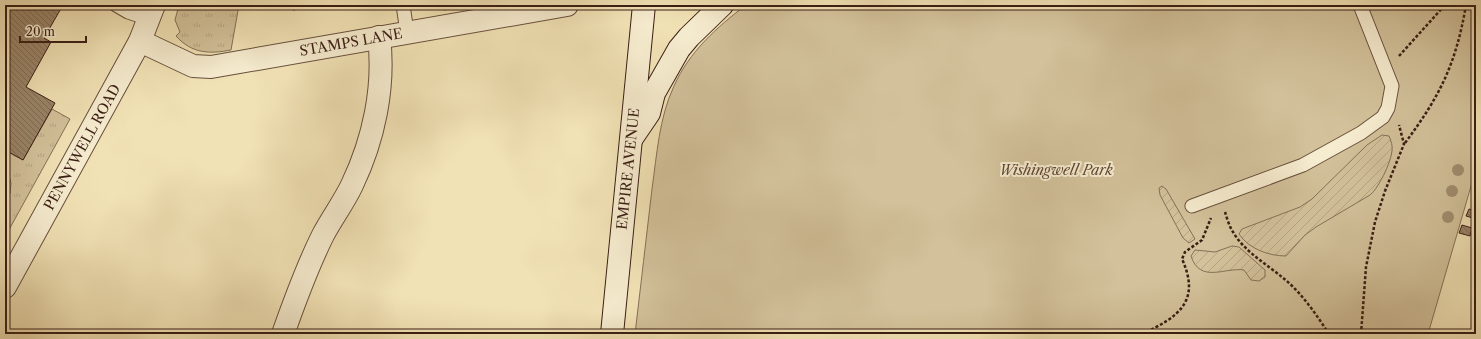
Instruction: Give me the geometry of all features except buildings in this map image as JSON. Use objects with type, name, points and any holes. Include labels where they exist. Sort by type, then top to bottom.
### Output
[{"type":"street","name":"STAMPS LANE","points":[[140,41],[193,66],[211,67],[379,36],[567,5]]},
{"type":"street","name":"EMPIRE AVENUE","points":[[612,334],[644,5]]},
{"type":"street","points":[[631,139],[649,113],[654,93],[679,49],[689,36],[722,5]]},
{"type":"street","name":"PENNYWELL ROAD","points":[[5,288],[140,41],[152,12]]},
{"type":"street","points":[[284,334],[306,271],[323,234],[352,186],[366,151],[380,94],[382,61],[379,36]]},
{"type":"lane","points":[[116,5],[128,12],[152,12]]},
{"type":"lane","points":[[403,5],[407,32]]},
{"type":"lane","points":[[1192,206],[1304,165],[1372,126],[1383,117],[1388,108],[1392,86],[1386,68],[1370,35],[1360,5]]},
{"type":"path","points":[[1386,68],[1446,5]]},
{"type":"path","points":[[1361,334],[1366,268],[1375,222],[1404,144],[1434,102],[1449,71],[1462,32],[1466,5]]},
{"type":"path","points":[[1388,108],[1398,123],[1404,144]]},
{"type":"path","points":[[1142,334],[1177,312],[1186,302],[1190,292],[1190,279],[1182,259],[1185,252],[1202,240],[1219,197]]},
{"type":"path","points":[[1219,197],[1233,232],[1252,254],[1283,278],[1304,300],[1329,334]]},
{"type":"green space","points":[[179,5],[239,5],[231,50],[216,52],[202,51],[182,42],[176,36],[180,32],[175,20]]},
{"type":"green space","points":[[435,5],[459,5],[461,7],[444,10]]},
{"type":"green space","name":"Wishingwell Park","points":[[746,5],[1476,5],[1476,169],[1428,334],[635,334],[657,149],[669,98],[680,74],[696,51],[714,31]]},
{"type":"green space","points":[[52,109],[70,119],[5,237],[5,202],[10,193],[11,183],[5,164],[5,150],[23,160]]},
{"type":"green space","points":[[1382,135],[1389,136],[1392,144],[1392,151],[1385,172],[1378,186],[1370,195],[1305,235],[1286,256],[1273,255],[1260,251],[1248,244],[1239,234],[1242,229],[1300,207],[1312,199],[1367,145]]},
{"type":"green space","points":[[1162,186],[1166,189],[1195,239],[1189,243],[1183,238],[1160,195],[1159,188]]},
{"type":"green space","points":[[1232,246],[1239,247],[1265,270],[1265,277],[1259,281],[1251,280],[1244,270],[1207,272],[1200,270],[1195,265],[1191,256],[1195,250],[1215,252]]}]
